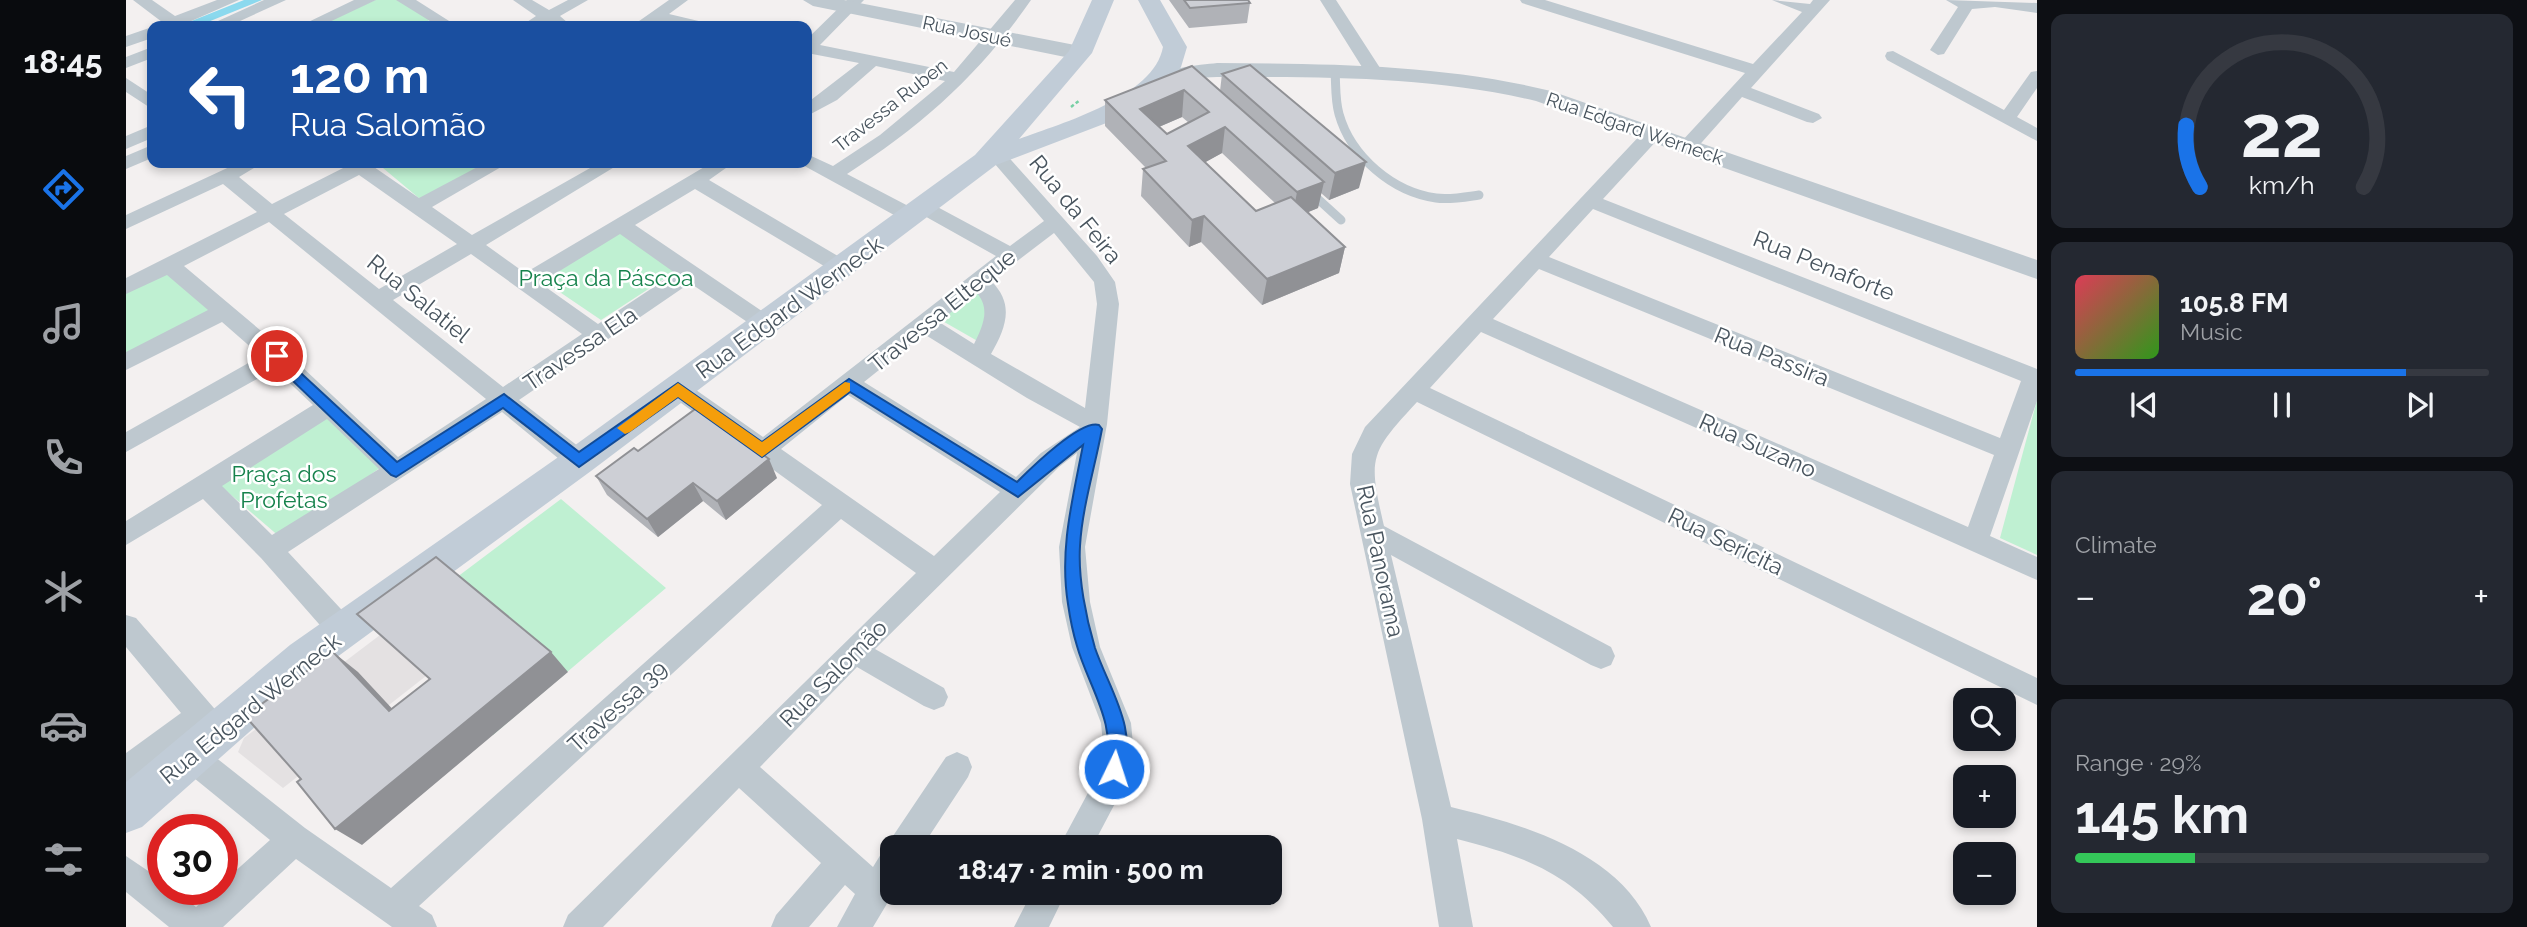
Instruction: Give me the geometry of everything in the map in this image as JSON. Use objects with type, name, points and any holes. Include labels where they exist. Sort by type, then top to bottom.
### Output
[{"type":"main road","points":[[1100,7],[1154,9],[1175,47],[1167,72],[1154,85],[1098,107],[991,159],[1059,93],[1100,7]]},
{"type":"main road","points":[[1059,93],[1066,106],[1098,107]]},
{"type":"main road","name":"Rua Edgard Werneck","points":[[126,811],[202,734],[991,159]]},
{"type":"street","points":[[126,4],[135,0]]},
{"type":"street","points":[[141,0],[166,21]]},
{"type":"street","points":[[178,21],[230,0]]},
{"type":"street","points":[[301,21],[368,0]]},
{"type":"street","points":[[404,0],[439,21]]},
{"type":"street","points":[[522,0],[556,21]]},
{"type":"street","points":[[539,21],[580,0]]},
{"type":"street","points":[[649,21],[680,0]]},
{"type":"street","name":"Rua Josué","points":[[813,0],[853,3],[997,38],[1080,53]]},
{"type":"street","name":"Travessa Ruben","points":[[832,175],[861,157],[960,79],[997,38],[1023,0]]},
{"type":"street","points":[[1328,0],[1373,71]]},
{"type":"street","points":[[1528,0],[1757,71]]},
{"type":"street","points":[[1780,0],[1818,5]]},
{"type":"street","points":[[227,21],[273,2],[297,21]]},
{"type":"street","points":[[1938,50],[1961,3],[1995,2],[2037,8]]},
{"type":"street","points":[[812,42],[853,3]]},
{"type":"street","points":[[1688,146],[1818,5]]},
{"type":"street","points":[[657,17],[677,21]]},
{"type":"street","points":[[126,42],[147,34]]},
{"type":"street","name":"Rua Edgard Werneck","points":[[1175,47],[1216,70]]},
{"type":"street","points":[[812,48],[960,79]]},
{"type":"street","points":[[126,63],[147,54]]},
{"type":"street","points":[[1893,56],[2037,135]]},
{"type":"street","points":[[812,108],[831,96],[873,60]]},
{"type":"street","name":"Rua Edgard Werneck","points":[[1154,85],[1216,70],[1373,71],[1488,83],[1543,96],[1653,133],[2037,270]]},
{"type":"street","points":[[2007,118],[2037,76]]},
{"type":"street","points":[[126,83],[147,100]]},
{"type":"street","points":[[1739,90],[1813,118]]},
{"type":"street","points":[[126,143],[147,133]]},
{"type":"street","name":"Rua Panorama","points":[[1456,927],[1438,819],[1362,484],[1364,454],[1373,434],[1653,133]]},
{"type":"street","points":[[126,163],[147,153]]},
{"type":"street","name":"Rua da Feira","points":[[991,159],[1056,222],[1104,282],[1108,304],[1095,427],[1072,547],[1076,602],[1086,647],[1116,723],[1119,755],[1110,782],[1081,835]]},
{"type":"street","points":[[812,163],[832,175],[1010,255]]},
{"type":"street","points":[[126,223],[242,168]]},
{"type":"street","points":[[126,287],[355,168]]},
{"type":"street","points":[[368,168],[469,245],[599,335]]},
{"type":"street","points":[[417,207],[490,168]]},
{"type":"street","points":[[378,299],[603,168]]},
{"type":"street","points":[[524,283],[716,168]]},
{"type":"street","name":"Rua Salatiel","points":[[225,176],[579,461]]},
{"type":"street","points":[[696,181],[841,267]]},
{"type":"street","name":"Rua Penaforte","points":[[1591,201],[2036,377]]},
{"type":"street","name":"Travessa Elteque","points":[[762,451],[977,280],[1056,222]]},
{"type":"street","points":[[620,225],[764,323]]},
{"type":"street","name":"Rua Passira","points":[[1536,260],[2008,451]]},
{"type":"street","points":[[168,264],[277,356],[396,471]]},
{"type":"street","name":"Travessa Ela","points":[[270,550],[504,400],[691,272]]},
{"type":"street","points":[[977,280],[990,290],[996,300],[994,330],[979,356]]},
{"type":"street","points":[[126,362],[222,312]]},
{"type":"street","name":"Rua Suzano","points":[[1479,322],[2037,569]]},
{"type":"street","points":[[925,324],[1095,427]]},
{"type":"street","points":[[126,443],[277,356]]},
{"type":"street","points":[[1975,542],[2036,377]]},
{"type":"street","points":[[849,384],[1018,491]]},
{"type":"street","points":[[678,389],[935,572]]},
{"type":"street","name":"Rua Sericita","points":[[1415,391],[2037,692]]},
{"type":"street","points":[[126,534],[330,406]]},
{"type":"street","name":"Rua Salomão","points":[[580,927],[854,651],[1018,491],[1050,460],[1095,427]]},
{"type":"street","points":[[205,485],[270,550],[343,631]]},
{"type":"street","name":"Travessa 39","points":[[393,908],[840,504]]},
{"type":"street","points":[[1374,533],[1601,656]]},
{"type":"street","points":[[126,627],[202,734],[294,839],[420,927]]},
{"type":"street","points":[[854,651],[934,697]]},
{"type":"street","points":[[126,771],[202,734]]},
{"type":"street","points":[[912,835],[957,767]]},
{"type":"street","points":[[739,768],[844,861],[880,876]]},
{"type":"street","points":[[1438,819],[1521,840],[1567,860],[1609,894],[1634,927]]},
{"type":"street","points":[[126,872],[197,927],[294,839]]},
{"type":"street","points":[[788,927],[844,861]]},
{"type":"street","points":[[854,927],[880,885]]},
{"type":"street","points":[[1031,927],[1043,905]]},
{"type":"lane","points":[[1335,71],[1339,114],[1349,139],[1392,182],[1411,193],[1434,198],[1479,195]]},
{"type":"lane","points":[[1300,183],[1341,220]]},
{"type":"path","points":[[1059,93],[1098,107]]},
{"type":"shaded area","points":[[380,635],[426,676],[283,788],[238,752],[244,738]]},
{"type":"green space","points":[[375,0],[399,0],[432,19],[428,21],[327,21]]},
{"type":"green space","points":[[383,168],[477,168],[420,199]]},
{"type":"green space","name":"Praça da Páscoa","points":[[620,230],[676,271],[601,320],[539,278]]},
{"type":"green space","points":[[168,272],[212,313],[126,358],[126,293]]},
{"type":"green space","points":[[979,288],[987,297],[981,343],[939,319]]},
{"type":"green space","points":[[2037,400],[2037,555],[2000,538]]},
{"type":"green space","name":"Praça dos Profetas","points":[[325,413],[384,465],[281,538],[216,482]]},
{"type":"green space","points":[[561,499],[666,588],[493,735],[380,635]]},
{"type":"water","points":[[244,0],[262,0],[210,21],[192,21]]},
{"type":"building","points":[[1184,0],[1248,0],[1250,3],[1190,8]]},
{"type":"building","points":[[1250,65],[1366,162],[1335,173],[1222,74]]},
{"type":"building","points":[[1192,66],[1324,182],[1297,192],[1225,127],[1188,146],[1256,211],[1291,197],[1345,247],[1267,279],[1204,216],[1192,220],[1143,169],[1166,161],[1105,100]],"holes":[[[1184,90],[1209,112],[1167,134],[1140,109]]]},
{"type":"building","points":[[698,407],[769,459],[717,501],[693,483],[647,519],[596,476],[634,448],[638,451]]},
{"type":"building","points":[[436,557],[551,652],[335,829],[297,782],[301,779],[245,716],[333,652],[389,711],[430,679],[357,614]]},
{"type":"slow traffic","points":[[625,428],[678,389],[762,451],[845,387]]},
{"type":"route","points":[[277,356],[396,471],[504,400],[579,461],[678,389],[762,451],[849,384],[1018,491],[1050,460],[1094,429],[1072,547],[1076,602],[1086,647],[1116,723],[1119,755],[1114,769]]}]
